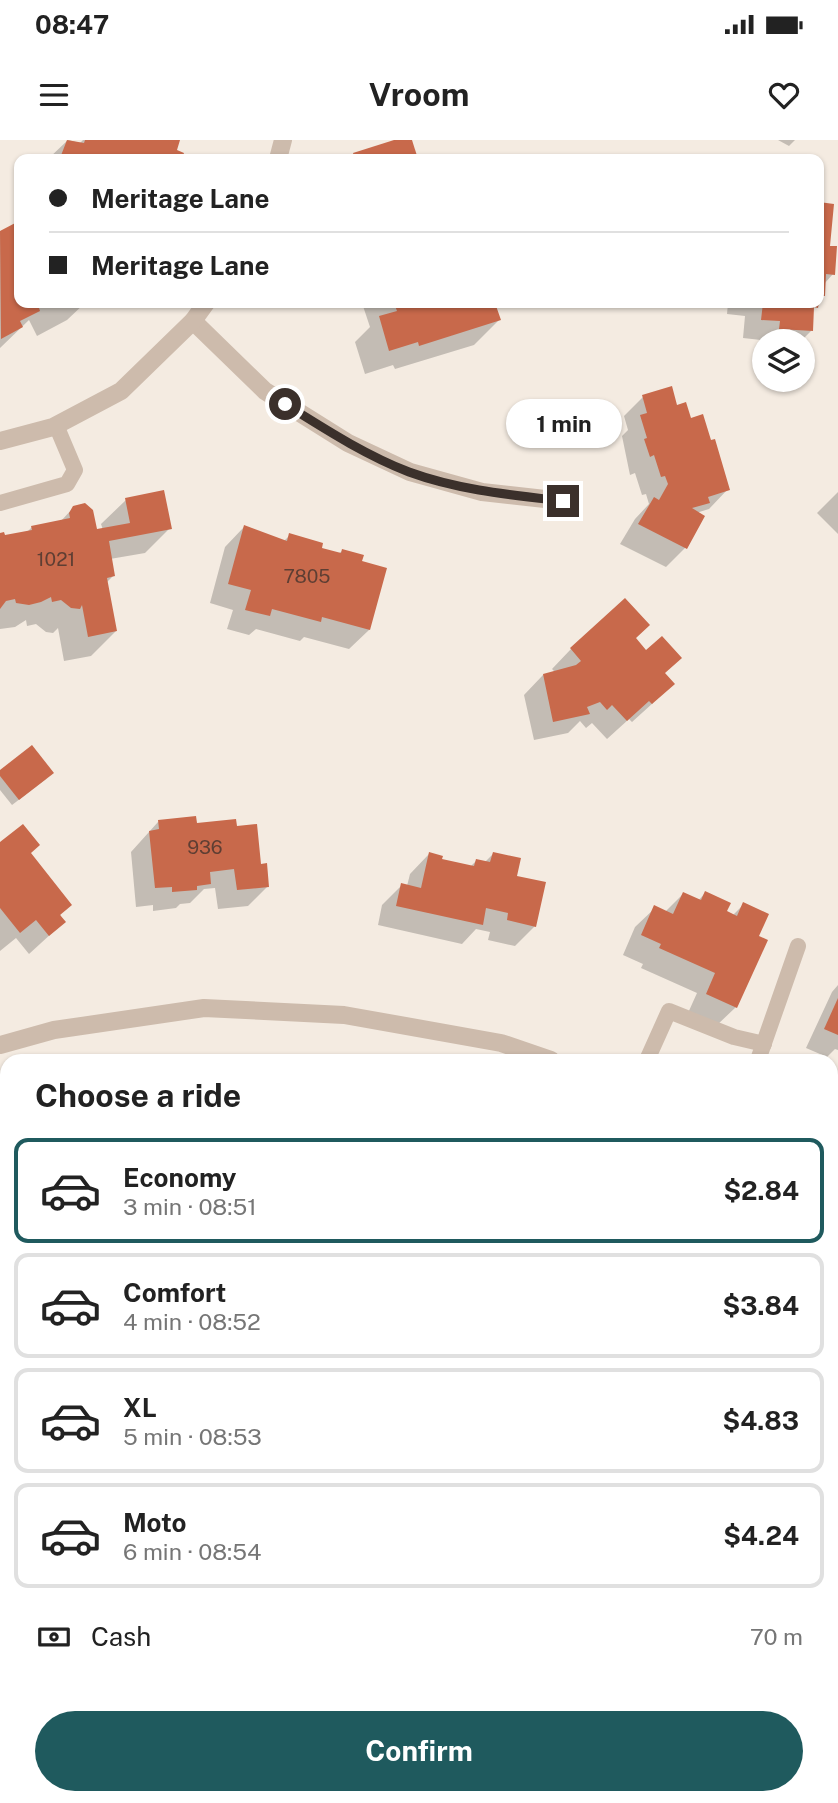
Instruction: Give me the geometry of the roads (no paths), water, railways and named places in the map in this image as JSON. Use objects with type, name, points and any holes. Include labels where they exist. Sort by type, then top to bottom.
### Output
[{"type":"street","points":[[0,441],[56,425],[121,391],[193,321],[202,308]]},
{"type":"street","points":[[193,321],[265,391],[348,443],[410,472],[482,492],[563,501]]},
{"type":"street","points":[[0,1045],[54,1030],[204,1007],[344,1015],[501,1043],[533,1054]]},
{"type":"lane","points":[[0,503],[67,484],[75,470],[56,425]]},
{"type":"lane","points":[[760,1054],[797,946]]},
{"type":"lane","points":[[650,1054],[669,1011],[734,1037],[764,1044]]}]
